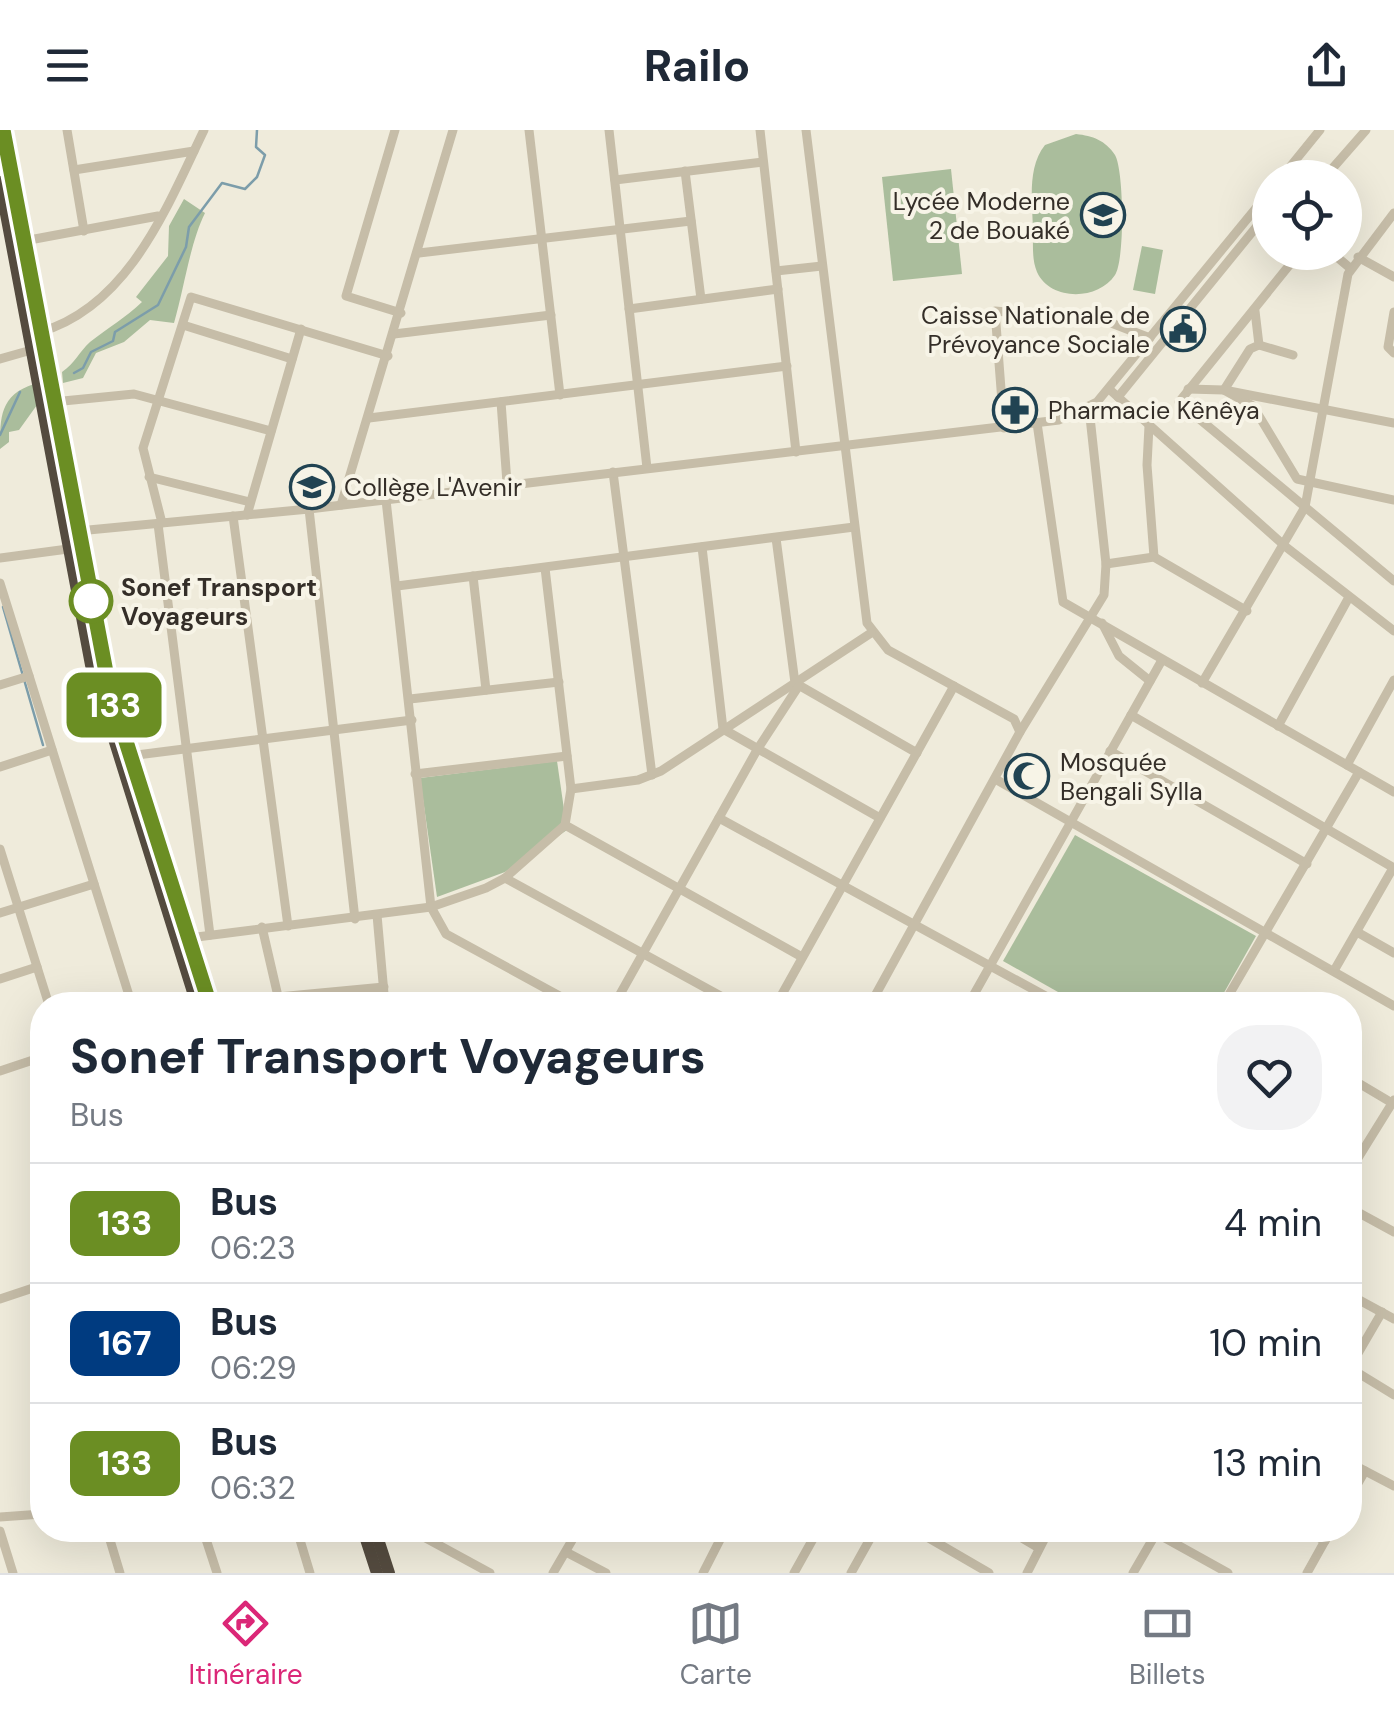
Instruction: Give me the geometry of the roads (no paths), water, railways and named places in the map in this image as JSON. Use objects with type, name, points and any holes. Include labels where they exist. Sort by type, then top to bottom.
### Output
[{"type":"highway","points":[[3,130],[12,243],[40,332],[36,348],[53,402],[72,532],[68,549],[98,691],[193,992]]},
{"type":"highway","points":[[0,182],[105,672],[206,992]]},
{"type":"highway","points":[[367,1542],[378,1573]]},
{"type":"highway","points":[[379,1542],[388,1573]]},
{"type":"street","points":[[67,130],[84,231]]},
{"type":"street","points":[[40,332],[79,317],[113,287],[152,234],[204,130]]},
{"type":"street","points":[[395,130],[346,296],[401,312]]},
{"type":"street","points":[[342,505],[454,130]]},
{"type":"street","points":[[529,130],[560,395]]},
{"type":"street","points":[[609,130],[647,468]]},
{"type":"street","points":[[760,130],[796,452]]},
{"type":"street","points":[[806,130],[854,527],[871,633],[888,650],[1014,719],[1020,732]]},
{"type":"street","points":[[1296,160],[1320,130]]},
{"type":"street","points":[[1340,160],[1366,130]]},
{"type":"street","points":[[74,170],[194,151]]},
{"type":"street","points":[[615,180],[763,162]]},
{"type":"street","points":[[685,171],[701,299]]},
{"type":"street","points":[[1362,252],[1394,213]]},
{"type":"street","points":[[12,243],[158,216]]},
{"type":"street","points":[[72,532],[308,509],[1037,423],[1089,408],[1252,220]]},
{"type":"street","points":[[419,253],[691,221]]},
{"type":"street","points":[[1118,398],[1252,222]]},
{"type":"street","points":[[1362,259],[1394,277]]},
{"type":"street","points":[[776,271],[822,266]]},
{"type":"street","points":[[1286,270],[1179,404],[1394,581]]},
{"type":"street","points":[[1202,683],[1286,546],[1305,507],[1320,410],[1350,270]]},
{"type":"street","points":[[629,309],[778,289]]},
{"type":"street","points":[[210,936],[184,747],[160,524],[143,448],[157,398],[192,296],[388,356]]},
{"type":"street","points":[[1004,428],[995,311],[1106,321],[1150,338]]},
{"type":"street","points":[[1255,311],[1258,345]]},
{"type":"street","points":[[1394,312],[1388,347],[1394,353]]},
{"type":"street","points":[[394,334],[551,315]]},
{"type":"street","points":[[183,325],[292,359]]},
{"type":"street","points":[[247,515],[301,329]]},
{"type":"street","points":[[1224,390],[1250,349],[1258,345],[1293,355]]},
{"type":"street","points":[[0,359],[36,348]]},
{"type":"street","points":[[369,418],[787,366]]},
{"type":"street","points":[[1109,388],[1348,599],[1394,631]]},
{"type":"street","points":[[1188,389],[1224,390],[1394,423]]},
{"type":"street","points":[[1224,390],[1253,406],[1297,479],[1394,500]]},
{"type":"street","points":[[53,402],[123,394],[157,398],[271,431]]},
{"type":"street","points":[[501,402],[507,484]]},
{"type":"street","points":[[877,992],[1020,732],[1097,620],[1104,596],[1106,564],[1089,408]]},
{"type":"street","points":[[1037,423],[1062,599],[1394,792]]},
{"type":"street","points":[[1148,426],[1154,557]]},
{"type":"street","points":[[613,472],[652,776]]},
{"type":"street","points":[[149,478],[250,502]]},
{"type":"street","points":[[386,500],[431,906],[446,934],[552,992]]},
{"type":"street","points":[[308,509],[355,918]]},
{"type":"street","points":[[233,516],[288,926]]},
{"type":"street","points":[[396,586],[854,527]]},
{"type":"street","points":[[621,992],[796,685],[776,538]]},
{"type":"street","points":[[702,547],[723,729]]},
{"type":"street","points":[[0,558],[68,549]]},
{"type":"street","points":[[1106,564],[1154,557],[1247,612]]},
{"type":"street","points":[[189,938],[431,906],[505,878],[565,824],[571,788],[545,568]]},
{"type":"street","points":[[473,576],[486,690]]},
{"type":"street","points":[[0,583],[128,992]]},
{"type":"street","points":[[1278,726],[1348,599]]},
{"type":"street","points":[[1097,620],[1119,656],[1150,681]]},
{"type":"street","points":[[571,788],[652,776],[871,633]]},
{"type":"street","points":[[975,992],[1162,660]]},
{"type":"street","points":[[0,685],[29,676]]},
{"type":"street","points":[[410,700],[559,682]]},
{"type":"street","points":[[796,685],[917,753]]},
{"type":"street","points":[[783,992],[954,686]]},
{"type":"street","points":[[1348,765],[1392,687]]},
{"type":"street","points":[[1131,715],[1394,868],[1334,969]]},
{"type":"street","points":[[130,756],[412,720]]},
{"type":"street","points":[[723,729],[880,818]]},
{"type":"street","points":[[0,766],[52,750]]},
{"type":"street","points":[[1110,751],[1306,864]]},
{"type":"street","points":[[416,774],[568,756]]},
{"type":"street","points":[[1233,992],[1359,772]]},
{"type":"street","points":[[997,780],[1394,1006]]},
{"type":"street","points":[[719,818],[1039,992]]},
{"type":"street","points":[[565,824],[802,958]]},
{"type":"street","points":[[0,849],[45,992]]},
{"type":"street","points":[[505,878],[713,992]]},
{"type":"street","points":[[0,913],[94,884]]},
{"type":"street","points":[[376,915],[384,992]]},
{"type":"street","points":[[262,928],[277,992]]},
{"type":"street","points":[[1358,932],[1394,953]]},
{"type":"street","points":[[0,979],[37,967]]},
{"type":"street","points":[[346,992],[384,987]]},
{"type":"street","points":[[0,1070],[30,1061]]},
{"type":"street","points":[[1362,1085],[1393,1102],[1362,1152]]},
{"type":"street","points":[[1362,1215],[1394,1232]]},
{"type":"street","points":[[0,1299],[30,1290]]},
{"type":"street","points":[[1362,1301],[1394,1319]]},
{"type":"street","points":[[1362,1347],[1382,1312]]},
{"type":"street","points":[[1362,1375],[1394,1395]]},
{"type":"street","points":[[1362,1469],[1394,1486]]},
{"type":"street","points":[[1362,1476],[1365,1471]]},
{"type":"street","points":[[0,1518],[30,1515]]},
{"type":"street","points":[[0,1531],[13,1573]]},
{"type":"street","points":[[110,1542],[120,1573]]},
{"type":"street","points":[[207,1542],[216,1573]]},
{"type":"street","points":[[301,1542],[310,1573]]},
{"type":"street","points":[[433,1542],[490,1573]]},
{"type":"street","points":[[553,1573],[571,1542]]},
{"type":"street","points":[[703,1573],[719,1542]]},
{"type":"street","points":[[794,1573],[811,1542]]},
{"type":"street","points":[[851,1573],[869,1542]]},
{"type":"street","points":[[936,1542],[989,1573]]},
{"type":"street","points":[[1029,1542],[1039,1548]]},
{"type":"street","points":[[1027,1573],[1043,1542]]},
{"type":"street","points":[[1134,1573],[1151,1542]]},
{"type":"street","points":[[1174,1542],[1228,1573]]},
{"type":"street","points":[[1307,1573],[1324,1542]]},
{"type":"street","points":[[566,1552],[606,1573]]},
{"type":"waterway","points":[[74,373],[83,368],[91,352],[113,341],[115,332],[158,305],[186,247],[189,227],[222,183],[245,189],[257,177],[265,155],[256,147],[257,130]]},
{"type":"waterway","points":[[0,435],[20,392]]},
{"type":"waterway","points":[[3,607],[43,745]]},
{"type":"place","name":"Lycée Moderne 2 de Bouaké","points":[[1103,215]]},
{"type":"place","name":"Caisse Nationale de Prévoyance Sociale","points":[[1183,329]]},
{"type":"place","name":"Pharmacie Kênêya","points":[[1015,410]]},
{"type":"place","name":"Collège L'Avenir","points":[[312,487]]},
{"type":"place","name":"Sonef Transport Voyageurs","points":[[91,601]]},
{"type":"place","name":"Mosquée Bengali Sylla","points":[[1027,776]]}]
